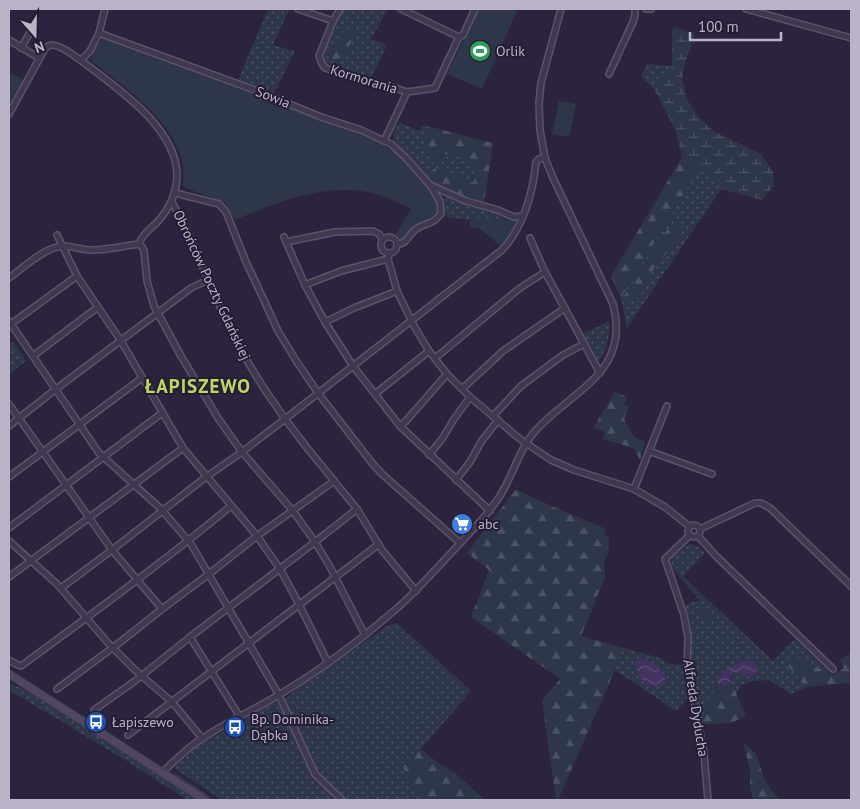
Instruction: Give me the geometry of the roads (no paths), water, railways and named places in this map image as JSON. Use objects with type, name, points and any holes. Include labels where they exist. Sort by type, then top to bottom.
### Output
[{"type":"main road","points":[[9,674],[205,800]]},
{"type":"street","points":[[80,60],[90,51],[99,33],[105,9]]},
{"type":"street","points":[[298,9],[333,21]]},
{"type":"street","name":"Kormorania","points":[[340,9],[319,56],[325,68],[362,81],[407,92],[384,140]]},
{"type":"street","points":[[402,9],[459,37]]},
{"type":"street","points":[[407,92],[435,88],[459,37],[463,35],[475,9]]},
{"type":"street","points":[[163,772],[202,738],[280,695],[328,663],[365,635],[416,590],[490,511],[508,482],[526,444],[542,424],[600,373],[606,364],[614,346],[617,329],[613,304],[553,178],[545,158],[540,123],[539,96],[541,83],[561,9]]},
{"type":"street","points":[[609,74],[632,22],[635,9]]},
{"type":"street","points":[[646,9],[651,9]]},
{"type":"street","points":[[750,9],[851,38]]},
{"type":"street","points":[[22,48],[35,24]]},
{"type":"street","name":"Sowia","points":[[99,33],[260,92],[321,117],[361,130],[391,144],[431,186],[440,202],[441,214],[434,221],[416,229],[402,244],[398,244]]},
{"type":"street","points":[[9,40],[39,58]]},
{"type":"street","points":[[9,114],[39,58],[47,46],[52,45],[80,60],[133,101],[150,118],[170,147],[175,160],[177,175],[175,193],[166,213],[141,238],[138,244]]},
{"type":"street","points":[[61,588],[206,477],[242,452],[502,250],[512,238],[523,216],[531,193],[536,162],[539,159],[545,158]]},
{"type":"street","name":"Sowia","points":[[431,186],[466,201],[498,210],[514,217],[523,216]]},
{"type":"street","name":"Obrońców Poczty Gdańskiej","points":[[175,193],[219,204],[226,212],[246,262],[278,331],[318,393],[382,474],[460,543]]},
{"type":"street","name":"Obrońców Poczty Gdańskiej","points":[[172,202],[243,354],[263,387],[285,419],[357,509],[382,550],[416,590]]},
{"type":"street","points":[[383,240],[379,234],[372,231],[336,232],[285,240],[305,285],[325,322],[353,366],[400,426],[490,511]]},
{"type":"street","points":[[57,235],[77,276],[121,340],[183,448],[257,536],[280,569],[300,604],[328,663]]},
{"type":"street","points":[[392,237],[395,238],[398,244],[395,251],[389,252],[386,252],[381,245],[385,238],[392,237]]},
{"type":"street","points":[[530,238],[545,272],[600,373]]},
{"type":"street","points":[[9,278],[47,250],[55,247],[62,246],[92,250],[138,244],[142,247],[149,292],[157,313],[218,418],[242,452],[293,511],[315,542],[365,635]]},
{"type":"street","points":[[389,252],[388,259],[397,291],[412,321],[434,358],[470,397],[526,444],[551,460],[634,489],[665,508],[690,527]]},
{"type":"street","points":[[305,285],[341,270],[388,259]]},
{"type":"street","points":[[434,358],[520,288],[545,272]]},
{"type":"street","points":[[77,276],[10,323],[102,457],[163,511],[188,541],[280,695],[315,774],[342,800]]},
{"type":"street","points":[[9,426],[191,288],[208,280]]},
{"type":"street","points":[[325,322],[397,291]]},
{"type":"street","points":[[33,356],[98,308]]},
{"type":"street","points":[[462,389],[503,351],[565,308]]},
{"type":"street","points":[[456,480],[470,462],[496,418],[520,386],[563,355],[584,344]]},
{"type":"street","points":[[375,394],[430,351]]},
{"type":"street","points":[[400,426],[447,374]]},
{"type":"street","points":[[9,477],[142,378]]},
{"type":"street","points":[[429,455],[470,397]]},
{"type":"street","points":[[9,404],[112,550],[162,609]]},
{"type":"street","points":[[634,489],[667,406]]},
{"type":"street","points":[[9,528],[162,413]]},
{"type":"street","points":[[9,577],[183,448]]},
{"type":"street","points":[[649,451],[712,474]]},
{"type":"street","points":[[57,689],[257,536],[334,481]]},
{"type":"street","points":[[700,529],[747,506],[761,503],[770,508],[851,586]]},
{"type":"street","points":[[9,660],[21,666],[88,618],[231,506]]},
{"type":"street","points":[[94,710],[357,509]]},
{"type":"street","points":[[690,527],[695,525],[700,529]]},
{"type":"street","points":[[690,527],[688,531],[690,535],[698,536],[718,558],[833,668]]},
{"type":"street","points":[[698,536],[700,529]]},
{"type":"street","name":"Alfreda Dyducha","points":[[690,535],[665,559],[684,615],[688,637],[687,670],[704,754],[708,800]]},
{"type":"street","points":[[9,541],[61,588],[113,648],[172,702],[202,738]]},
{"type":"street","points":[[128,735],[379,544]]},
{"type":"street","points":[[190,637],[240,717]]},
{"type":"water","points":[[644,658],[656,666],[662,673],[666,681],[665,685],[659,687],[647,685],[643,680],[635,664],[638,660]]},
{"type":"water","points":[[743,661],[752,661],[755,664],[758,668],[755,674],[745,677],[739,673],[733,674],[730,678],[731,682],[725,686],[718,684],[717,678],[720,675]]},
{"type":"place","name":"Orlik","points":[[480,51]]},
{"type":"place","name":"abc","points":[[462,524]]},
{"type":"place","name":"Łapiszewo","points":[[96,722]]},
{"type":"place","name":"Bp. Dominika- Dąbka","points":[[235,727]]},
{"type":"district","name":"ŁAPISZEWO","points":[[198,386]]}]
